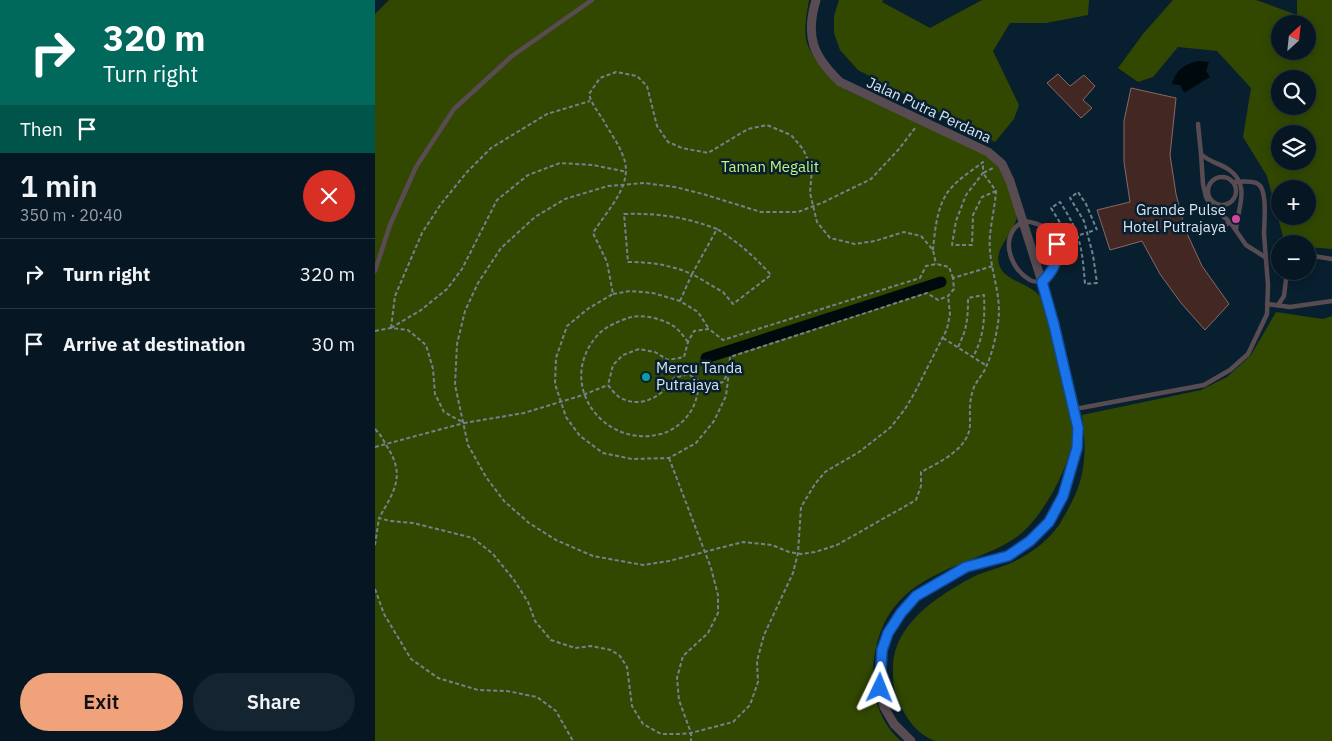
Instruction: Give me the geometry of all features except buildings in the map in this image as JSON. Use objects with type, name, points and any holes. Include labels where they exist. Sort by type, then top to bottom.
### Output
[{"type":"street","name":"Jalan Putra Perdana","points":[[816,0],[810,35],[821,62],[840,82],[988,152],[1002,164],[1010,181],[1042,282],[1075,409],[1078,428],[1077,448],[1063,496],[1049,522],[1030,541],[1008,556],[966,567],[916,596],[901,613],[888,633],[882,650],[880,688],[884,707],[894,724],[911,741]]},
{"type":"lane","points":[[375,271],[390,225],[417,167],[454,109],[512,56],[592,0]]},
{"type":"lane","points":[[1198,124],[1206,197],[1210,205],[1230,222],[1246,245],[1265,257]]},
{"type":"lane","points":[[1201,154],[1209,161],[1227,169],[1240,185],[1243,196],[1236,230]]},
{"type":"lane","points":[[1075,409],[1204,385],[1230,370],[1248,354],[1267,314],[1268,285],[1265,257],[1264,198],[1260,185],[1257,183],[1234,182],[1228,178],[1220,177],[1213,180],[1209,186],[1208,194],[1211,200],[1217,205],[1225,206],[1232,203],[1236,197],[1237,189],[1234,182]]},
{"type":"lane","points":[[1202,232],[1217,229],[1237,220]]},
{"type":"lane","points":[[1023,221],[1037,222],[1049,230],[1057,244],[1057,259],[1052,272],[1042,282],[1031,281],[1018,268],[1010,255],[1009,244],[1014,229],[1023,221]]},
{"type":"lane","points":[[1316,256],[1332,259]]},
{"type":"lane","points":[[1278,305],[1284,296],[1286,280]]},
{"type":"lane","points":[[1267,304],[1290,307],[1332,301]]},
{"type":"path","points":[[613,294],[607,262],[593,233],[616,200],[627,172],[624,157],[603,118],[591,101],[589,94],[600,78],[616,72],[637,76],[647,86],[657,126],[668,142],[682,148],[708,153],[748,129],[767,125],[791,135],[803,149],[812,169],[810,193],[817,222],[830,238],[855,244],[875,241],[904,232],[921,236],[933,250]]},
{"type":"path","points":[[391,328],[395,296],[422,233],[441,204],[467,172],[491,148],[547,114],[591,101]]},
{"type":"path","points":[[921,120],[899,149],[871,179],[852,190],[797,212],[761,212],[675,187],[644,183],[608,186],[565,198],[535,216],[501,248],[478,283],[465,311],[457,344],[455,385],[469,445],[486,477],[504,501],[529,523],[556,540],[593,556],[643,565],[705,553],[743,542],[771,545],[789,552],[799,553],[815,552],[837,545],[916,500],[921,486],[921,472],[942,461],[964,443],[971,426],[969,408],[973,388],[987,366],[999,320],[997,285],[989,250],[996,191],[983,173],[983,162],[952,187],[946,196],[936,222],[933,250],[936,264]]},
{"type":"path","points":[[391,328],[421,310],[447,289],[462,269],[497,200],[529,176],[560,163],[593,165],[627,172]]},
{"type":"path","points":[[996,191],[982,197],[973,215],[972,245],[952,245],[956,221],[966,195],[983,173],[1002,164]]},
{"type":"path","points":[[1076,236],[1069,239],[1051,208],[1060,202],[1074,225],[1081,242],[1085,284],[1097,282],[1093,255],[1084,221],[1070,198],[1078,192],[1086,204],[1096,230],[1089,232]]},
{"type":"path","points":[[624,214],[662,214],[680,217],[717,229],[752,254],[771,275],[733,304],[723,292],[692,274],[671,266],[649,262],[628,262],[624,214]]},
{"type":"path","points":[[680,301],[692,274],[717,229]]},
{"type":"path","points":[[1080,235],[1085,233]]},
{"type":"path","points":[[936,264],[949,268],[953,278],[954,289],[948,296],[939,300],[927,293],[730,357],[726,396],[714,421],[696,443],[669,458],[632,459],[603,453],[579,436],[565,418],[555,384],[556,358],[567,326],[589,308],[613,294],[630,292],[653,293],[680,301],[699,312],[709,329],[723,340],[920,278],[926,266],[936,264]]},
{"type":"path","points":[[953,278],[993,266]]},
{"type":"path","points":[[958,348],[967,324],[968,298],[984,295],[985,320],[978,348],[973,357]]},
{"type":"path","points":[[379,518],[413,523],[473,538],[493,554],[513,580],[528,602],[535,621],[551,640],[575,648],[591,646],[611,650],[619,656],[627,668],[632,706],[643,724],[661,734],[691,732],[733,722],[750,705],[758,682],[757,661],[764,635],[793,573],[799,553],[801,507],[825,472],[859,452],[891,428],[915,394],[943,338],[950,314],[948,296]]},
{"type":"path","points":[[688,342],[676,327],[657,318],[633,316],[613,324],[596,336],[585,355],[581,371],[583,395],[595,414],[608,425],[630,436],[651,436],[671,431],[683,420],[694,406],[700,382]]},
{"type":"path","points":[[375,331],[391,328],[408,330],[426,344],[433,369],[435,394],[444,412],[464,423]]},
{"type":"path","points":[[608,385],[613,365],[623,355],[639,349],[655,352],[668,360],[685,357],[688,342],[695,331],[709,329]]},
{"type":"path","points":[[943,338],[987,366]]},
{"type":"path","points":[[608,385],[619,397],[634,402],[650,401],[667,390],[674,378],[689,374],[700,382],[711,386],[723,382],[729,371]]},
{"type":"path","points":[[375,447],[464,423],[524,413],[583,395],[608,385]]},
{"type":"path","points":[[375,429],[391,452],[398,471],[395,490],[379,518],[375,545]]},
{"type":"path","points":[[669,458],[711,568],[718,595],[718,613],[708,633],[683,656],[677,678],[679,700],[691,732],[691,741]]},
{"type":"path","points":[[375,589],[384,614],[411,659],[439,678],[478,690],[507,691],[537,697],[556,711],[573,741]]},
{"type":"green space","name":"Taman Megalit","points":[[389,0],[809,0],[805,30],[808,46],[816,60],[840,85],[846,90],[974,147],[989,156],[998,166],[1011,189],[1017,214],[1014,227],[1000,250],[999,262],[1004,273],[1038,294],[1043,303],[1049,319],[1065,383],[1072,422],[1072,445],[1063,471],[1050,497],[1026,529],[1014,539],[999,547],[931,577],[902,598],[891,612],[882,628],[876,647],[873,680],[876,699],[883,718],[901,741],[375,741],[375,14]]},
{"type":"green space","points":[[839,0],[883,0],[882,2],[930,28],[982,0],[1089,0],[1088,15],[1046,23],[1010,23],[993,51],[1019,105],[1014,119],[995,142],[858,70],[840,50],[834,33],[834,16]]},
{"type":"green space","points":[[1173,0],[1256,0],[1297,15],[1297,0],[1332,0],[1332,249],[1316,248],[1316,235],[1283,235],[1280,225],[1316,225],[1316,180],[1271,180],[1271,191],[1267,176],[1243,137],[1251,88],[1217,51],[1178,47],[1153,77],[1138,82],[1118,68],[1143,34]]},
{"type":"green space","points":[[1276,312],[1323,319],[1332,316],[1332,741],[935,741],[916,729],[907,718],[893,684],[894,655],[899,640],[918,615],[944,594],[977,575],[1006,565],[1033,551],[1052,534],[1073,501],[1078,489],[1084,454],[1082,415],[1201,390],[1227,377],[1251,355]]},
{"type":"shaded area","points":[[1199,61],[1209,62],[1206,71],[1210,77],[1184,93],[1180,85],[1172,84],[1182,68]]},
{"type":"waterway","points":[[706,358],[941,282]]},
{"type":"place","name":"Grande Pulse Hotel Putrajaya","points":[[1236,219]]},
{"type":"place","name":"Mercu Tanda Putrajaya","points":[[646,377]]},
{"type":"route","points":[[880,688],[882,650],[888,633],[901,613],[916,596],[966,567],[1008,556],[1030,541],[1049,522],[1063,496],[1077,448],[1078,428],[1075,409],[1042,282],[1052,272],[1057,259],[1057,244]]}]
